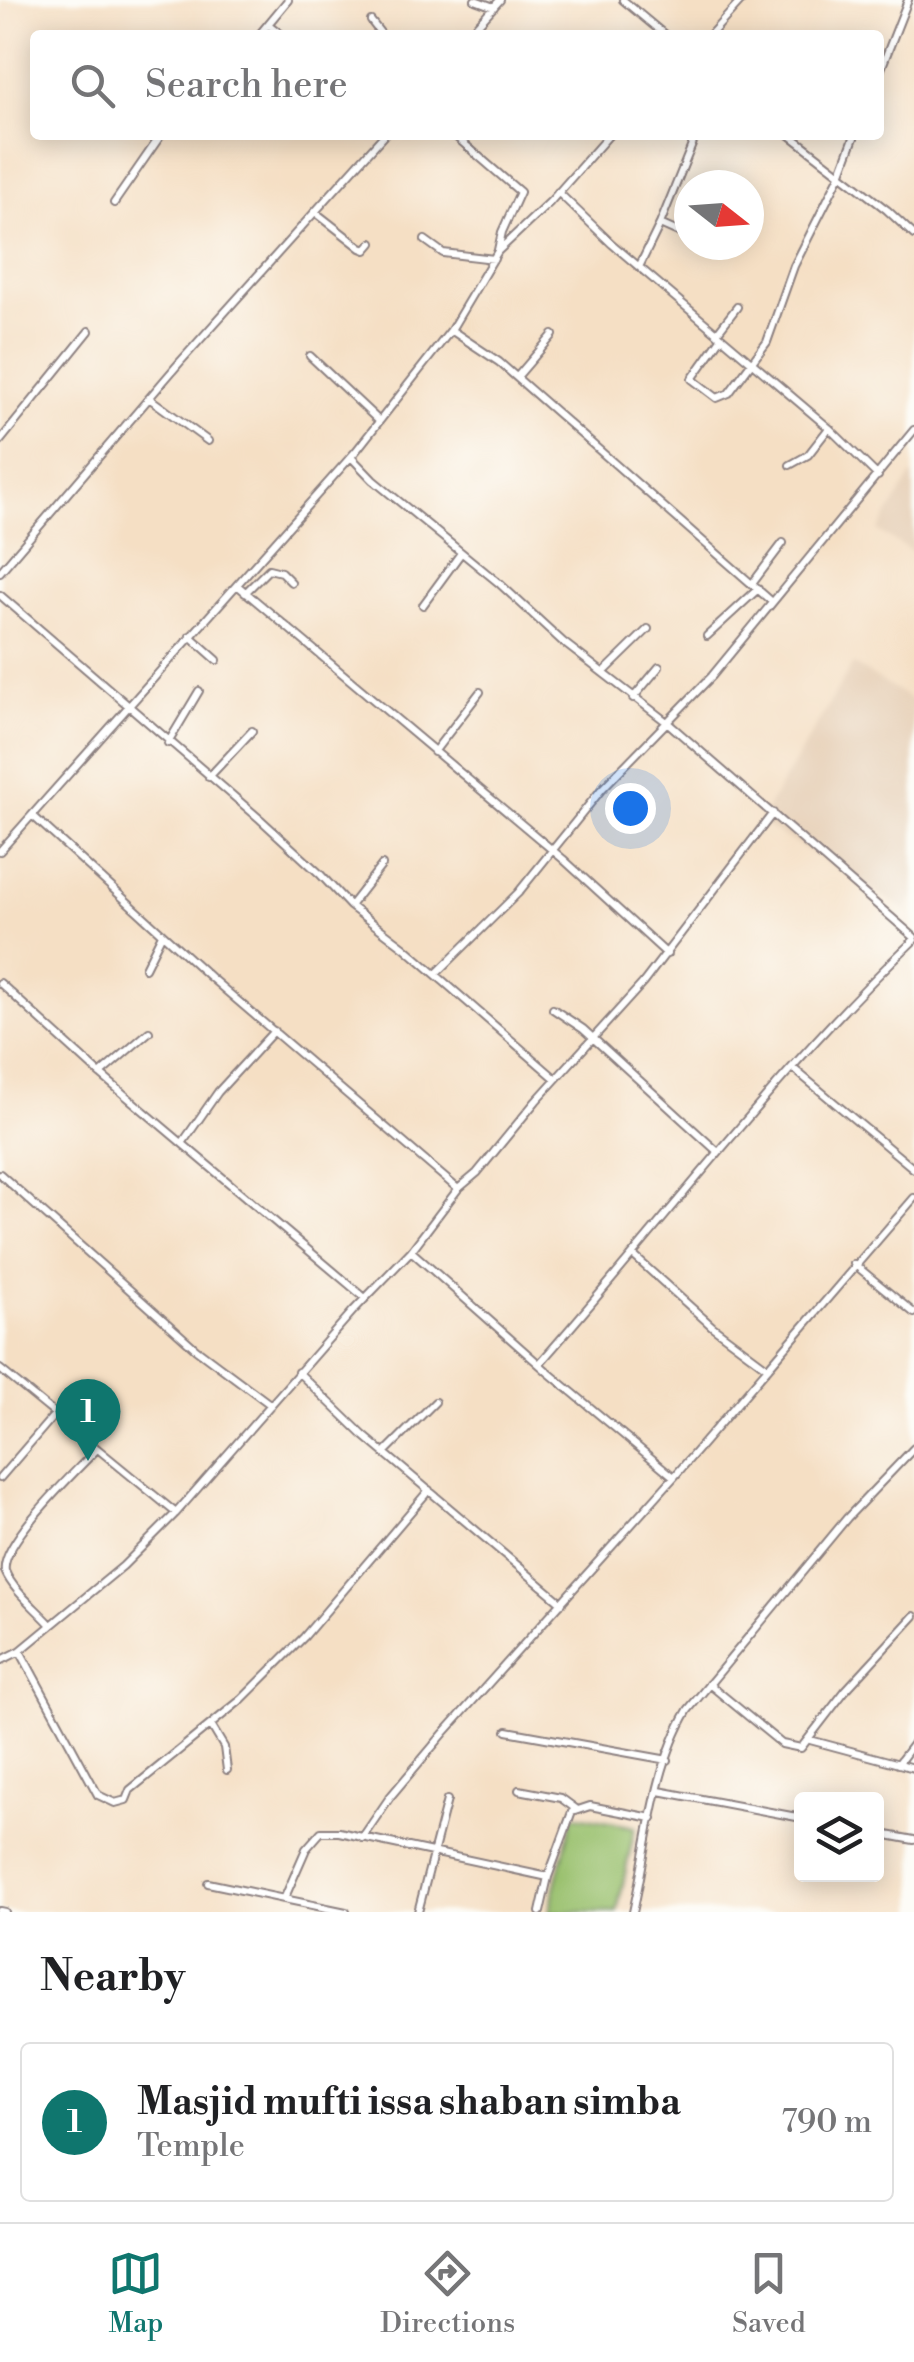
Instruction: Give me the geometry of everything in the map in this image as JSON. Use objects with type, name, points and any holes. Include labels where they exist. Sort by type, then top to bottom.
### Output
[{"type":"street","points":[[264,30],[288,0]]},
{"type":"street","points":[[475,0],[494,7]]},
{"type":"street","points":[[473,30],[500,0]]},
{"type":"street","points":[[624,0],[659,30]]},
{"type":"street","points":[[715,30],[742,0]]},
{"type":"street","points":[[884,61],[908,0]]},
{"type":"street","points":[[371,21],[378,30]]},
{"type":"street","points":[[269,25],[276,30]]},
{"type":"street","points":[[114,203],[158,140]]},
{"type":"street","points":[[0,572],[380,140]]},
{"type":"street","points":[[0,851],[351,457],[451,330],[498,251],[520,192],[460,140]]},
{"type":"street","points":[[498,251],[605,140]]},
{"type":"street","points":[[639,267],[694,140]]},
{"type":"street","points":[[796,140],[887,210],[914,236]]},
{"type":"street","points":[[738,306],[693,376],[711,397],[722,398],[754,364],[778,316],[801,250],[854,140]]},
{"type":"street","points":[[558,192],[639,267],[829,428],[878,476]]},
{"type":"street","points":[[315,212],[361,248],[366,250],[372,243]]},
{"type":"street","points":[[660,224],[674,230]]},
{"type":"street","points":[[426,240],[443,253],[494,259]]},
{"type":"street","points":[[451,330],[518,377],[772,600]]},
{"type":"street","points":[[0,441],[89,331]]},
{"type":"street","points":[[518,377],[553,335]]},
{"type":"street","points":[[310,356],[378,420]]},
{"type":"street","points":[[149,398],[208,441]]},
{"type":"street","points":[[790,465],[808,455],[829,428]]},
{"type":"street","points":[[436,974],[518,893],[601,790],[712,676],[914,430]]},
{"type":"street","points":[[351,457],[373,480],[603,673],[668,722],[914,937],[718,1152],[540,1363]]},
{"type":"street","points":[[706,636],[755,587],[783,543]]},
{"type":"street","points":[[423,605],[462,552]]},
{"type":"street","points":[[245,593],[271,568],[291,582]]},
{"type":"street","points":[[237,585],[553,850],[667,954]]},
{"type":"street","points":[[0,595],[308,863],[350,906],[436,974],[556,1079]]},
{"type":"street","points":[[603,673],[648,629]]},
{"type":"street","points":[[190,636],[216,660]]},
{"type":"street","points":[[633,698],[659,667]]},
{"type":"street","points":[[168,743],[199,691]]},
{"type":"street","points":[[434,752],[480,692]]},
{"type":"street","points":[[209,777],[252,731]]},
{"type":"street","points":[[0,1661],[20,1651],[122,1566],[176,1513],[298,1372],[411,1251],[458,1189],[667,954],[773,813]]},
{"type":"street","points":[[32,815],[162,934],[458,1189]]},
{"type":"street","points":[[350,906],[382,865]]},
{"type":"street","points":[[146,968],[162,934]]},
{"type":"street","points":[[0,983],[100,1074],[365,1298]]},
{"type":"street","points":[[553,1009],[594,1039],[718,1152]]},
{"type":"street","points":[[182,1142],[218,1092],[274,1031]]},
{"type":"street","points":[[100,1074],[149,1032]]},
{"type":"street","points":[[794,1068],[914,1169]]},
{"type":"street","points":[[0,1174],[196,1349],[271,1405]]},
{"type":"street","points":[[362,1838],[390,1797],[444,1733],[674,1477],[914,1198]]},
{"type":"street","points":[[411,1251],[674,1477]]},
{"type":"street","points":[[634,1256],[713,1327],[768,1368]]},
{"type":"street","points":[[854,1264],[914,1313]]},
{"type":"street","points":[[0,1369],[176,1513]]},
{"type":"street","points":[[298,1372],[384,1453],[562,1603]]},
{"type":"street","points":[[384,1453],[435,1402]]},
{"type":"street","points":[[0,1478],[55,1414]]},
{"type":"street","points":[[633,1912],[652,1818],[681,1722],[847,1518],[914,1448]]},
{"type":"street","points":[[51,1625],[8,1577],[3,1566],[6,1552],[33,1516],[97,1450]]},
{"type":"street","points":[[20,1651],[98,1795],[108,1802],[126,1800],[130,1790],[212,1727],[304,1637],[429,1490]]},
{"type":"street","points":[[709,1684],[782,1744],[801,1748],[845,1691],[912,1621]]},
{"type":"street","points":[[212,1727],[224,1748],[227,1770]]},
{"type":"street","points":[[507,1732],[668,1760]]},
{"type":"street","points":[[810,1740],[914,1768]]},
{"type":"street","points":[[898,1764],[914,1744]]},
{"type":"street","points":[[518,1790],[561,1798],[576,1808]]},
{"type":"street","points":[[659,1791],[794,1816]]},
{"type":"street","points":[[418,1912],[447,1800]]},
{"type":"street","points":[[540,1912],[569,1816],[576,1808],[590,1806],[652,1818]]},
{"type":"street","points":[[285,1898],[306,1849],[322,1832],[339,1832],[548,1877]]},
{"type":"street","points":[[884,1834],[914,1840]]},
{"type":"street","points":[[208,1884],[346,1912]]},
{"type":"street","points":[[304,1912],[306,1902]]},
{"type":"shaded area","points":[[914,476],[914,553],[878,531]]},
{"type":"shaded area","points":[[853,664],[914,701],[914,896],[906,910],[759,822]]},
{"type":"green space","points":[[573,1815],[635,1827],[617,1912],[549,1912]]},
{"type":"place","name":"Masjid mufti issa shaban simba","points":[[88,1461]]}]
